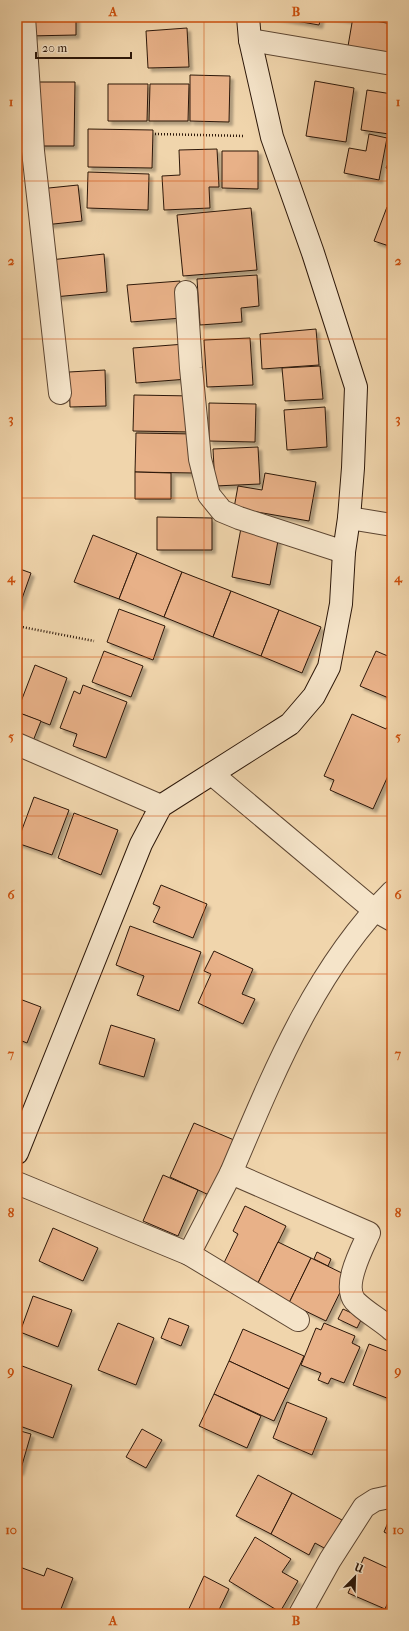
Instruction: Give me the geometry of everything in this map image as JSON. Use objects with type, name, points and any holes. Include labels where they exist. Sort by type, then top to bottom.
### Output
[{"type":"street","points":[[24,17],[33,151],[60,393]]},
{"type":"street","points":[[17,1151],[141,844],[161,806],[290,724],[314,696],[329,667],[341,604],[344,552],[349,518],[353,468],[356,387],[313,253],[272,137],[250,40],[248,17]]},
{"type":"street","points":[[250,40],[392,64]]},
{"type":"street","points":[[186,292],[191,368],[200,459],[209,494],[222,511],[239,518],[344,552]]},
{"type":"street","points":[[349,518],[392,525]]},
{"type":"street","points":[[17,744],[161,806]]},
{"type":"street","points":[[212,774],[383,915]]},
{"type":"street","points":[[189,1254],[230,1173],[298,1023],[335,960],[383,915],[392,892]]},
{"type":"street","points":[[230,1173],[369,1233],[352,1269],[351,1288],[354,1300],[392,1330]]},
{"type":"street","points":[[17,1184],[189,1254],[298,1320]]},
{"type":"street","points":[[300,1614],[330,1560],[364,1507],[391,1493]]},
{"type":"path","points":[[155,134],[272,137]]},
{"type":"path","points":[[17,626],[46,633],[94,641]]},
{"type":"building","points":[[28,17],[76,17],[76,35],[28,36]]},
{"type":"building","points":[[273,17],[321,17],[319,25]]},
{"type":"building","points":[[330,17],[350,17],[350,20]]},
{"type":"building","points":[[353,17],[392,24],[392,60],[347,52]]},
{"type":"building","points":[[187,28],[189,67],[148,68],[146,31]]},
{"type":"building","points":[[190,75],[230,76],[229,122],[190,121]]},
{"type":"building","points":[[315,81],[354,88],[346,142],[306,136]]},
{"type":"building","points":[[35,82],[75,82],[74,146],[35,146]]},
{"type":"building","points":[[108,84],[148,84],[147,121],[108,121]]},
{"type":"building","points":[[150,84],[189,84],[188,121],[149,121]]},
{"type":"building","points":[[367,90],[392,94],[392,114],[389,134],[361,130]]},
{"type":"building","points":[[88,129],[153,130],[152,168],[88,167]]},
{"type":"building","points":[[369,134],[387,138],[379,180],[344,173],[349,148],[366,151]]},
{"type":"building","points":[[217,149],[219,187],[209,187],[210,208],[164,210],[162,176],[180,175],[179,150]]},
{"type":"building","points":[[222,151],[258,151],[258,189],[222,188]]},
{"type":"building","points":[[392,154],[392,171],[386,168]]},
{"type":"building","points":[[88,172],[149,174],[148,210],[87,208]]},
{"type":"building","points":[[78,185],[82,221],[44,225],[39,189]]},
{"type":"building","points":[[387,207],[392,209],[392,247],[374,241]]},
{"type":"building","points":[[251,208],[257,270],[183,276],[177,215]]},
{"type":"building","points":[[104,254],[107,292],[54,297],[50,260]]},
{"type":"building","points":[[257,275],[259,306],[241,308],[242,322],[200,325],[197,279]]},
{"type":"building","points":[[180,281],[182,318],[131,322],[127,285]]},
{"type":"building","points":[[316,329],[319,365],[262,369],[260,334]]},
{"type":"building","points":[[250,338],[253,385],[207,387],[204,340]]},
{"type":"building","points":[[185,344],[188,379],[136,383],[133,348]]},
{"type":"building","points":[[320,366],[323,399],[285,401],[282,368]]},
{"type":"building","points":[[105,370],[106,406],[70,407],[69,372]]},
{"type":"building","points":[[134,395],[193,396],[192,432],[133,431]]},
{"type":"building","points":[[209,403],[256,404],[255,442],[209,441]]},
{"type":"building","points":[[325,407],[327,447],[287,450],[284,410]]},
{"type":"building","points":[[136,433],[194,434],[194,473],[135,472]]},
{"type":"building","points":[[258,447],[260,484],[215,486],[213,449]]},
{"type":"building","points":[[135,472],[171,473],[171,499],[135,499]]},
{"type":"building","points":[[265,473],[316,482],[309,521],[234,508],[238,486],[262,490]]},
{"type":"building","points":[[157,517],[212,518],[212,550],[157,550]]},
{"type":"building","points":[[241,528],[279,535],[270,585],[232,577]]},
{"type":"building","points":[[93,535],[137,553],[119,599],[74,582]]},
{"type":"building","points":[[137,553],[182,572],[164,617],[119,599]]},
{"type":"building","points":[[17,568],[31,573],[19,607],[17,606]]},
{"type":"building","points":[[182,572],[231,591],[213,637],[164,617]]},
{"type":"building","points":[[231,591],[279,610],[261,656],[213,637]]},
{"type":"building","points":[[119,609],[165,626],[153,660],[107,642]]},
{"type":"building","points":[[279,610],[321,627],[302,673],[261,656]]},
{"type":"building","points":[[104,651],[143,666],[131,697],[92,682]]},
{"type":"building","points":[[376,651],[390,657],[392,653],[391,699],[360,686]]},
{"type":"building","points":[[35,665],[67,678],[50,725],[17,712]]},
{"type":"building","points":[[83,685],[127,702],[106,758],[73,746],[77,734],[60,728],[74,691],[80,694]]},
{"type":"building","points":[[17,712],[41,721],[31,746],[17,740]]},
{"type":"building","points":[[352,714],[386,729],[389,724],[392,726],[392,767],[373,809],[330,790],[334,780],[324,776]]},
{"type":"building","points":[[34,797],[69,810],[52,855],[17,843]]},
{"type":"building","points":[[74,813],[118,830],[101,875],[58,858]]},
{"type":"building","points":[[161,885],[207,904],[193,938],[153,922],[160,907],[153,904]]},
{"type":"building","points":[[130,926],[201,952],[179,1011],[137,995],[144,976],[116,965]]},
{"type":"building","points":[[214,951],[253,969],[242,994],[255,999],[243,1024],[198,1003],[211,974],[204,971]]},
{"type":"building","points":[[17,998],[41,1007],[27,1043],[17,1039]]},
{"type":"building","points":[[111,1025],[155,1039],[144,1077],[99,1064]]},
{"type":"building","points":[[194,1123],[234,1140],[209,1195],[170,1177]]},
{"type":"building","points":[[163,1175],[198,1190],[178,1236],[143,1221]]},
{"type":"building","points":[[245,1206],[286,1226],[256,1287],[221,1269],[238,1234],[233,1231]]},
{"type":"building","points":[[53,1228],[98,1248],[83,1281],[39,1261]]},
{"type":"building","points":[[278,1242],[311,1258],[289,1303],[256,1287]]},
{"type":"building","points":[[317,1252],[331,1259],[328,1266],[314,1259]]},
{"type":"building","points":[[311,1258],[348,1276],[326,1321],[289,1303]]},
{"type":"building","points":[[33,1296],[72,1310],[58,1347],[20,1332]]},
{"type":"building","points":[[343,1309],[362,1318],[357,1328],[338,1319]]},
{"type":"building","points":[[169,1318],[189,1326],[181,1346],[161,1338]]},
{"type":"building","points":[[118,1323],[154,1338],[136,1385],[98,1370]]},
{"type":"building","points":[[324,1323],[355,1336],[352,1343],[360,1347],[344,1383],[331,1378],[328,1384],[318,1380],[321,1373],[301,1365],[316,1328],[321,1330]]},
{"type":"building","points":[[243,1329],[304,1356],[289,1389],[229,1361]]},
{"type":"building","points":[[369,1344],[392,1353],[392,1400],[353,1385]]},
{"type":"building","points":[[229,1361],[289,1389],[274,1421],[214,1394]]},
{"type":"building","points":[[17,1364],[72,1385],[53,1438],[17,1425]]},
{"type":"building","points":[[214,1394],[261,1416],[247,1448],[199,1426]]},
{"type":"building","points":[[287,1402],[327,1418],[312,1455],[273,1438]]},
{"type":"building","points":[[142,1429],[162,1440],[146,1468],[126,1457]]},
{"type":"building","points":[[17,1430],[31,1434],[20,1472],[17,1471]]},
{"type":"building","points":[[258,1475],[292,1493],[271,1534],[236,1516]]},
{"type":"building","points":[[292,1493],[342,1520],[326,1549],[315,1543],[309,1555],[271,1534]]},
{"type":"building","points":[[392,1513],[392,1536],[384,1532]]},
{"type":"building","points":[[255,1537],[291,1559],[282,1572],[298,1581],[280,1612],[229,1581]]},
{"type":"building","points":[[392,1540],[392,1552],[388,1550]]},
{"type":"building","points":[[364,1557],[392,1570],[392,1594],[385,1609],[348,1593]]},
{"type":"building","points":[[17,1566],[44,1576],[47,1568],[73,1578],[59,1614],[17,1614]]},
{"type":"building","points":[[204,1576],[229,1589],[217,1614],[188,1614],[187,1613]]}]
